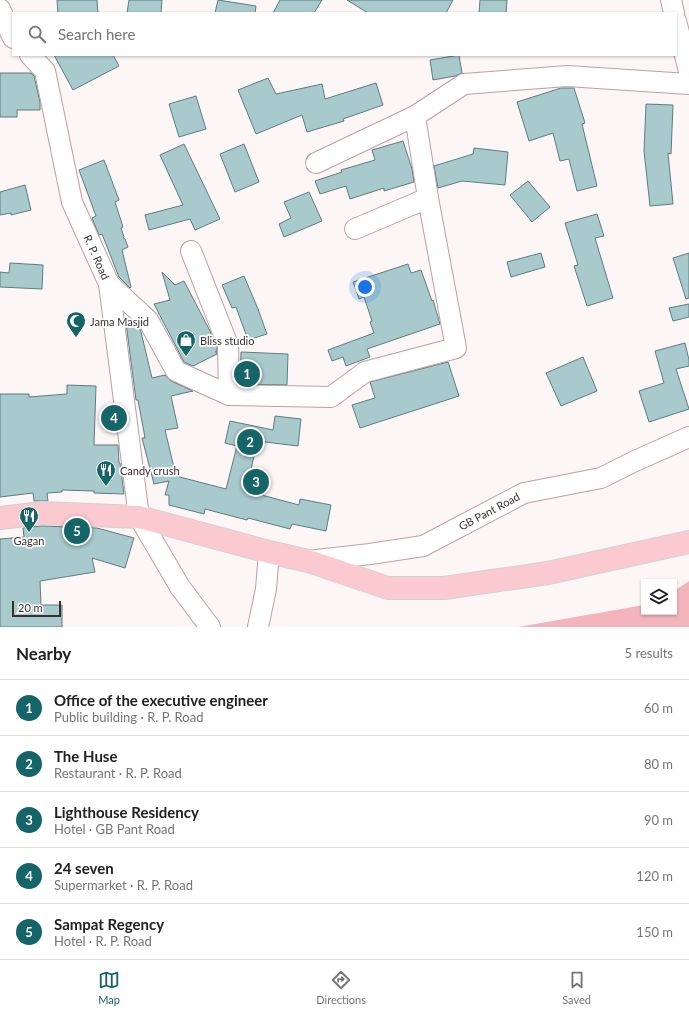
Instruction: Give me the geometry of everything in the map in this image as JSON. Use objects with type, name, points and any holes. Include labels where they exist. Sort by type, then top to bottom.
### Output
[{"type":"main road","points":[[0,518],[42,513],[139,517],[308,561],[388,588],[444,588],[548,573],[689,542]]},
{"type":"street","points":[[671,0],[674,12]]},
{"type":"street","points":[[0,9],[12,36]]},
{"type":"street","points":[[677,25],[689,71]]},
{"type":"street","name":"R. P. Road","points":[[31,56],[45,70],[72,202],[109,284],[139,517]]},
{"type":"street","points":[[316,163],[415,116],[464,84],[567,76],[689,84]]},
{"type":"street","points":[[109,284],[148,320],[176,371],[230,395],[331,397],[365,372],[456,348],[428,198],[415,116]]},
{"type":"street","points":[[355,229],[428,198]]},
{"type":"street","points":[[191,252],[228,346],[230,395]]},
{"type":"street","name":"GB Pant Road","points":[[308,561],[423,546],[524,493],[601,478],[689,437]]},
{"type":"street","points":[[139,517],[180,587],[210,627]]},
{"type":"street","points":[[258,627],[266,589],[269,552]]},
{"type":"shaded area","points":[[689,581],[689,627],[518,627],[641,606],[641,615],[677,615],[677,589]]},
{"type":"building","points":[[57,0],[97,0],[98,12],[58,12]]},
{"type":"building","points":[[129,0],[162,0],[161,12],[127,12]]},
{"type":"building","points":[[218,0],[256,6],[255,12],[215,12]]},
{"type":"building","points":[[280,0],[322,0],[315,12],[274,12]]},
{"type":"building","points":[[347,0],[453,0],[447,12],[366,12]]},
{"type":"building","points":[[480,0],[507,0],[506,12],[479,12]]},
{"type":"building","points":[[55,56],[114,56],[119,66],[73,90]]},
{"type":"building","points":[[459,56],[462,73],[455,76],[433,80],[430,60]]},
{"type":"building","points":[[0,73],[31,73],[34,76],[40,102],[40,110],[17,110],[17,117],[0,117]]},
{"type":"building","points":[[268,78],[276,94],[322,84],[325,99],[376,83],[383,105],[343,119],[344,121],[307,132],[302,115],[256,134],[238,90]]},
{"type":"building","points":[[561,88],[574,88],[585,123],[582,124],[597,186],[577,191],[569,159],[560,161],[553,133],[529,141],[517,102]]},
{"type":"building","points":[[196,96],[206,129],[179,137],[169,104]]},
{"type":"building","points":[[646,104],[673,105],[671,154],[668,153],[673,204],[650,206],[644,151]]},
{"type":"building","points":[[403,141],[412,169],[414,182],[384,191],[384,188],[350,199],[346,186],[320,194],[315,181],[342,172],[341,170],[375,160],[372,150]]},
{"type":"building","points":[[184,144],[220,219],[195,230],[190,219],[149,230],[145,215],[183,205],[160,155]]},
{"type":"building","points":[[244,144],[259,182],[235,192],[220,154]]},
{"type":"building","points":[[474,148],[508,152],[505,185],[462,181],[438,188],[434,166],[473,154]]},
{"type":"building","points":[[104,160],[119,200],[115,202],[123,227],[121,228],[123,238],[125,239],[128,247],[122,250],[130,288],[119,277],[102,234],[99,235],[92,218],[96,216],[79,170]]},
{"type":"building","points":[[528,181],[550,207],[532,222],[510,195]]},
{"type":"building","points":[[25,185],[31,210],[11,215],[11,213],[0,215],[0,192]]},
{"type":"building","points":[[309,192],[322,221],[284,237],[279,224],[291,218],[284,202]]},
{"type":"building","points":[[597,214],[604,236],[595,238],[613,298],[587,306],[574,266],[578,265],[565,223]]},
{"type":"building","points":[[541,253],[545,267],[511,277],[507,262]]},
{"type":"building","points":[[689,253],[689,298],[686,299],[673,258]]},
{"type":"building","points":[[10,263],[43,265],[42,289],[0,287],[0,272],[9,273]]},
{"type":"building","points":[[408,264],[411,273],[421,270],[432,301],[433,300],[440,324],[367,349],[370,357],[346,366],[343,357],[332,361],[328,350],[374,333],[370,322],[372,321],[364,297],[359,299],[353,282]]},
{"type":"building","points":[[162,272],[175,285],[184,281],[217,347],[217,351],[215,352],[217,352],[217,354],[193,366],[184,362],[154,304],[170,300]]},
{"type":"building","points":[[244,276],[267,334],[248,340],[236,307],[232,308],[222,285]]},
{"type":"building","points":[[689,304],[689,317],[673,321],[669,308]]},
{"type":"building","points":[[133,322],[139,327],[141,332],[152,378],[165,375],[171,381],[193,391],[171,396],[178,428],[165,430],[176,476],[226,489],[237,446],[225,443],[230,421],[273,430],[275,416],[301,419],[298,446],[257,441],[251,470],[259,472],[254,493],[299,505],[300,499],[331,505],[326,531],[292,524],[290,529],[205,509],[204,514],[169,505],[169,495],[165,495],[169,481],[154,484],[142,438],[145,438],[138,400],[136,400],[126,323]]},
{"type":"building","points":[[685,343],[689,366],[676,369],[689,409],[649,422],[639,391],[664,383],[655,351]]},
{"type":"building","points":[[241,352],[288,354],[287,385],[240,384]]},
{"type":"building","points":[[583,357],[597,391],[561,406],[546,373]]},
{"type":"building","points":[[448,362],[459,396],[360,428],[352,405],[375,398],[370,382]]},
{"type":"building","points":[[67,385],[96,386],[94,445],[118,445],[124,494],[62,490],[62,492],[47,493],[48,501],[34,501],[33,493],[0,497],[0,394],[29,394],[29,397],[67,394]]},
{"type":"building","points":[[42,526],[97,528],[134,538],[125,568],[92,558],[95,572],[40,581],[41,605],[62,605],[62,627],[0,627],[0,539],[24,537],[23,528]]},
{"type":"place","name":"Jama Masjid","points":[[76,338]]},
{"type":"place","name":"Bliss studio","points":[[186,357]]},
{"type":"place","name":"Office of the executive engineer","points":[[247,374]]},
{"type":"place","name":"24 seven","points":[[114,418]]},
{"type":"place","name":"The Huse","points":[[250,442]]},
{"type":"place","name":"Lighthouse Residency","points":[[256,482]]},
{"type":"place","name":"Candy crush","points":[[106,487]]},
{"type":"place","name":"Sampat Regency","points":[[77,531]]},
{"type":"place","name":"Gagan","points":[[29,533]]}]
